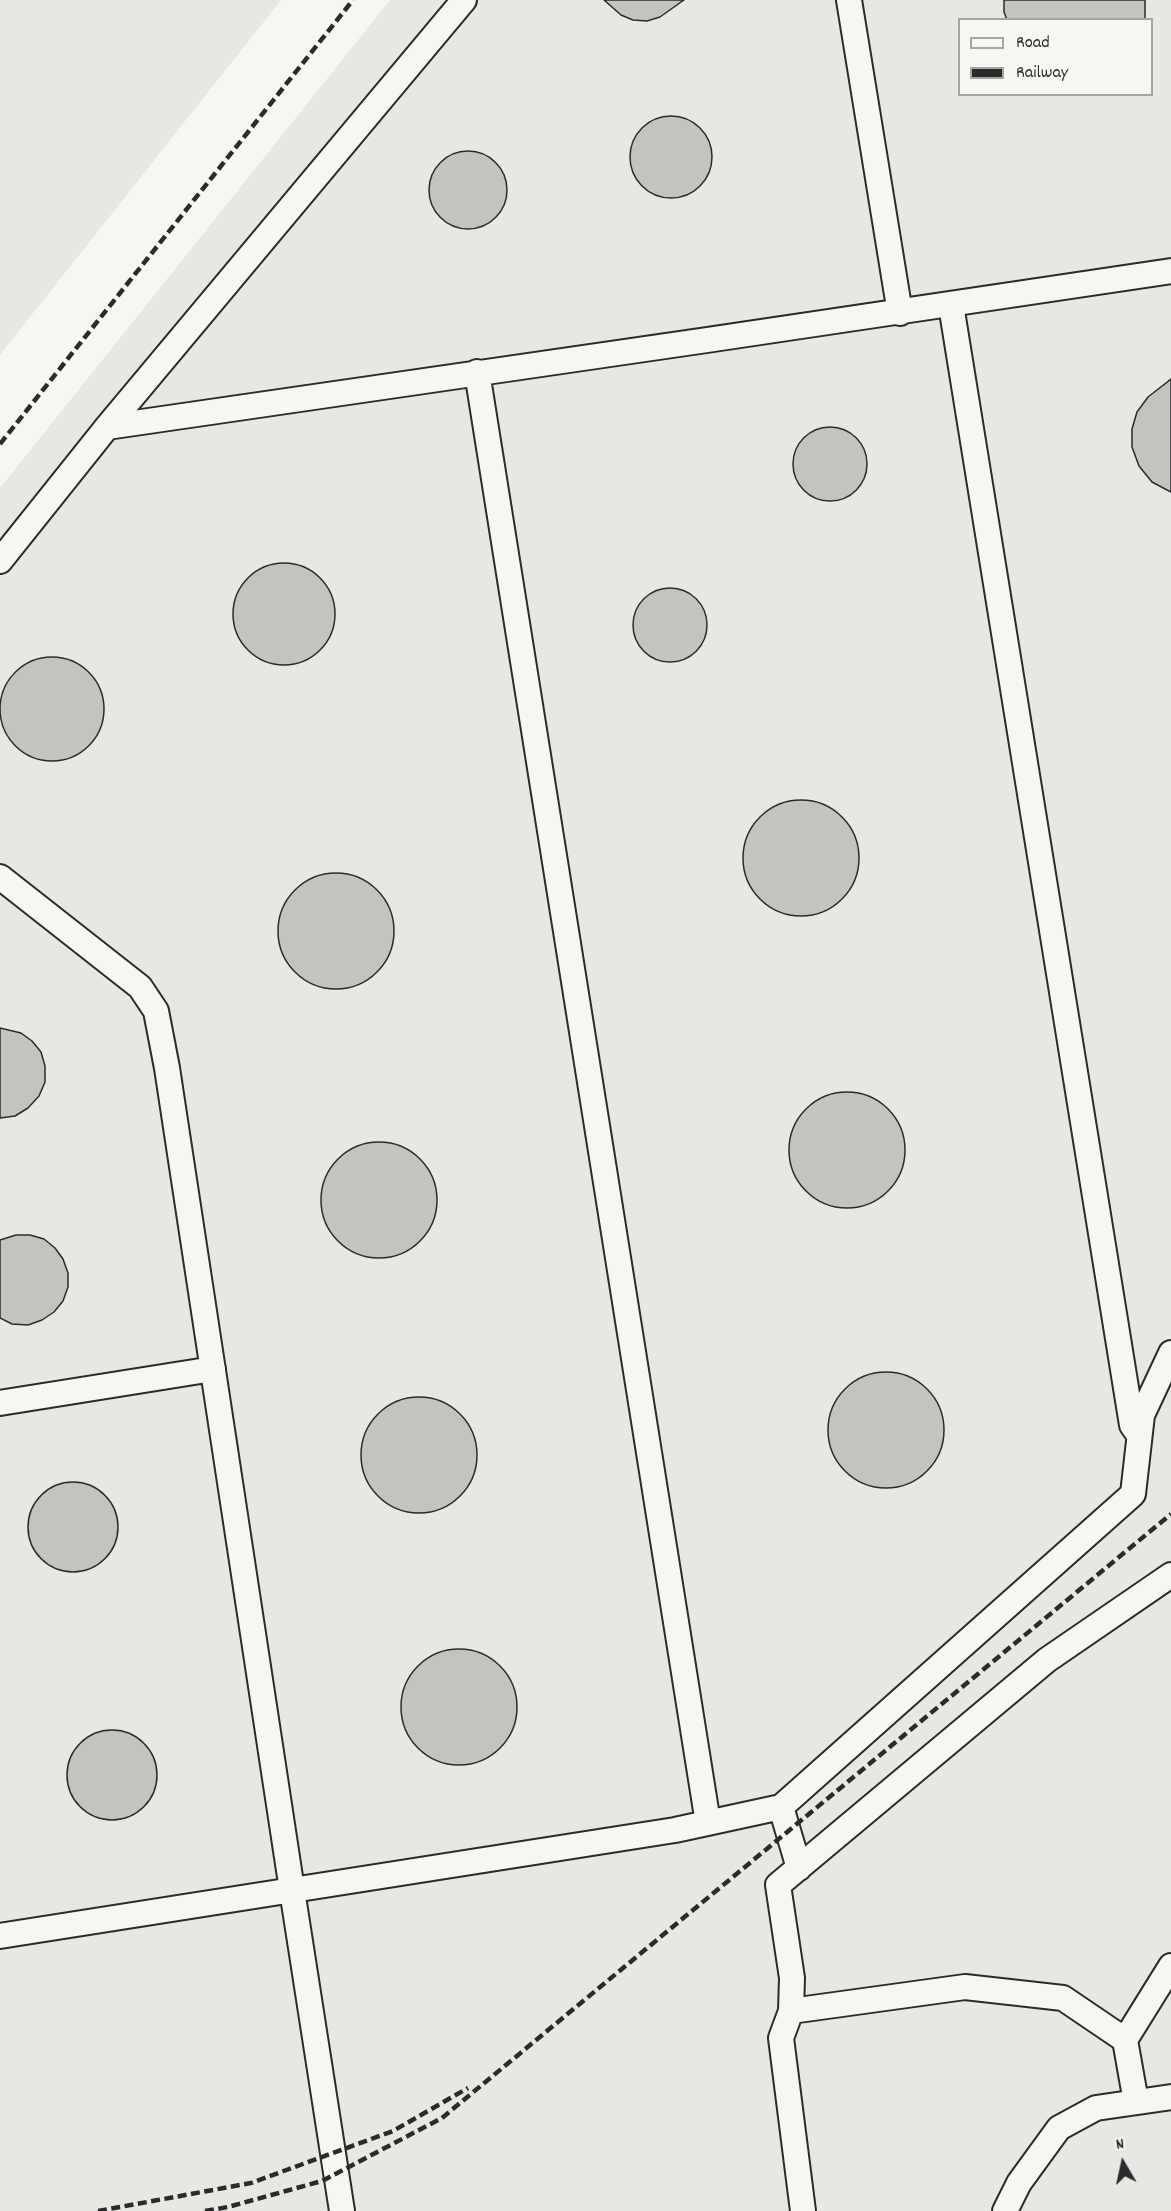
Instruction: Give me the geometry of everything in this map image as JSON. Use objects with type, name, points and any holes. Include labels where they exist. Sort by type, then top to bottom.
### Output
[{"type":"lane","points":[[0,561],[107,427],[464,0]]},
{"type":"lane","points":[[849,0],[900,313]]},
{"type":"lane","points":[[107,427],[900,313],[1171,271]]},
{"type":"lane","points":[[951,305],[1132,1425],[1139,1436]]},
{"type":"lane","points":[[477,372],[708,1823]]},
{"type":"lane","points":[[0,877],[140,987],[156,1011],[342,2211]]},
{"type":"lane","points":[[0,1936],[708,1823],[781,1807],[1133,1494],[1142,1415],[1171,1353]]},
{"type":"lane","points":[[0,1402],[213,1369]]},
{"type":"lane","points":[[803,2211],[781,2038],[791,2011],[792,1978],[778,1885],[1047,1660],[1171,1575]]},
{"type":"lane","points":[[781,1807],[798,1868]]},
{"type":"lane","points":[[1136,2102],[1125,2040],[1171,1966]]},
{"type":"lane","points":[[791,2011],[965,1987],[1063,1998],[1125,2040]]},
{"type":"lane","points":[[1005,2211],[1019,2183],[1059,2128],[1096,2108],[1171,2097]]},
{"type":"shaded area","points":[[0,0],[281,0],[0,355]]},
{"type":"shaded area","points":[[390,0],[1171,0],[1171,2211],[0,2211],[0,488]]},
{"type":"building","points":[[604,0],[684,0],[660,17],[647,21],[633,20],[621,15]]},
{"type":"building","points":[[1004,0],[1145,0],[1145,18],[1006,18]]},
{"type":"building","points":[[671,116],[687,119],[700,128],[709,141],[712,157],[709,173],[700,186],[687,195],[671,198],[655,195],[642,186],[633,173],[630,157],[633,141],[642,128],[655,119]]},
{"type":"building","points":[[468,151],[483,154],[495,163],[504,175],[507,190],[504,205],[495,217],[483,226],[468,229],[453,226],[441,217],[432,205],[429,190],[432,175],[441,163],[453,154]]},
{"type":"building","points":[[1171,379],[1171,492],[1152,482],[1139,466],[1132,447],[1132,429],[1137,412],[1148,397]]},
{"type":"building","points":[[823,427],[837,427],[851,433],[861,443],[867,457],[867,471],[861,485],[851,495],[837,501],[823,501],[809,495],[799,485],[793,471],[793,457],[799,443],[809,433]]},
{"type":"building","points":[[284,563],[304,567],[320,578],[331,594],[335,614],[331,634],[320,650],[304,661],[284,665],[264,661],[248,650],[237,634],[233,614],[237,594],[248,578],[264,567]]},
{"type":"building","points":[[663,588],[677,588],[691,594],[701,604],[707,618],[707,632],[701,646],[691,656],[677,662],[663,662],[649,656],[639,646],[633,632],[633,618],[639,604],[649,594]]},
{"type":"building","points":[[52,657],[72,661],[89,672],[100,689],[104,709],[100,729],[89,746],[72,757],[52,761],[32,757],[15,746],[4,729],[0,709],[4,689],[15,672],[32,661]]},
{"type":"building","points":[[801,800],[823,805],[842,817],[854,836],[859,858],[854,880],[842,899],[823,911],[801,916],[779,911],[760,899],[748,880],[743,858],[748,836],[760,817],[779,805]]},
{"type":"building","points":[[336,873],[358,878],[377,890],[389,909],[394,931],[389,953],[377,972],[358,984],[336,989],[314,984],[295,972],[283,953],[278,931],[283,909],[295,890],[314,878]]},
{"type":"building","points":[[0,1028],[21,1033],[32,1041],[41,1052],[45,1066],[45,1082],[39,1096],[28,1108],[15,1116],[0,1118]]},
{"type":"building","points":[[847,1092],[869,1097],[888,1109],[900,1128],[905,1150],[900,1172],[888,1191],[869,1203],[847,1208],[825,1203],[806,1191],[794,1172],[789,1150],[794,1128],[806,1109],[825,1097]]},
{"type":"building","points":[[379,1142],[401,1147],[420,1159],[432,1178],[437,1200],[432,1222],[420,1241],[401,1253],[379,1258],[357,1253],[338,1241],[326,1222],[321,1200],[326,1178],[338,1159],[357,1147]]},
{"type":"building","points":[[16,1235],[30,1235],[44,1239],[63,1259],[68,1273],[68,1287],[63,1301],[54,1312],[28,1325],[12,1324],[0,1318],[0,1240]]},
{"type":"building","points":[[886,1372],[908,1377],[927,1389],[939,1408],[944,1430],[939,1452],[927,1471],[908,1483],[886,1488],[864,1483],[845,1471],[833,1452],[828,1430],[833,1408],[845,1389],[864,1377]]},
{"type":"building","points":[[419,1397],[441,1402],[460,1414],[472,1433],[477,1455],[472,1477],[460,1496],[441,1508],[419,1513],[397,1508],[378,1496],[366,1477],[361,1455],[366,1433],[378,1414],[397,1402]]},
{"type":"building","points":[[73,1482],[90,1485],[105,1495],[115,1510],[118,1527],[115,1544],[105,1559],[90,1569],[73,1572],[56,1569],[41,1559],[31,1544],[28,1527],[31,1510],[41,1495],[56,1485]]},
{"type":"building","points":[[459,1649],[481,1654],[500,1666],[512,1685],[517,1707],[512,1729],[500,1748],[481,1760],[459,1765],[437,1760],[418,1748],[406,1729],[401,1707],[406,1685],[418,1666],[437,1654]]},
{"type":"building","points":[[112,1730],[129,1733],[144,1743],[154,1758],[157,1775],[154,1792],[144,1807],[129,1817],[112,1820],[95,1817],[80,1807],[70,1792],[67,1775],[70,1758],[80,1743],[95,1733]]},
{"type":"railway","points":[[0,444],[353,0]]},
{"type":"railway","points":[[205,2211],[228,2207],[322,2181],[442,2118],[1171,1514]]},
{"type":"railway","points":[[98,2211],[251,2183],[393,2131],[468,2088]]}]
